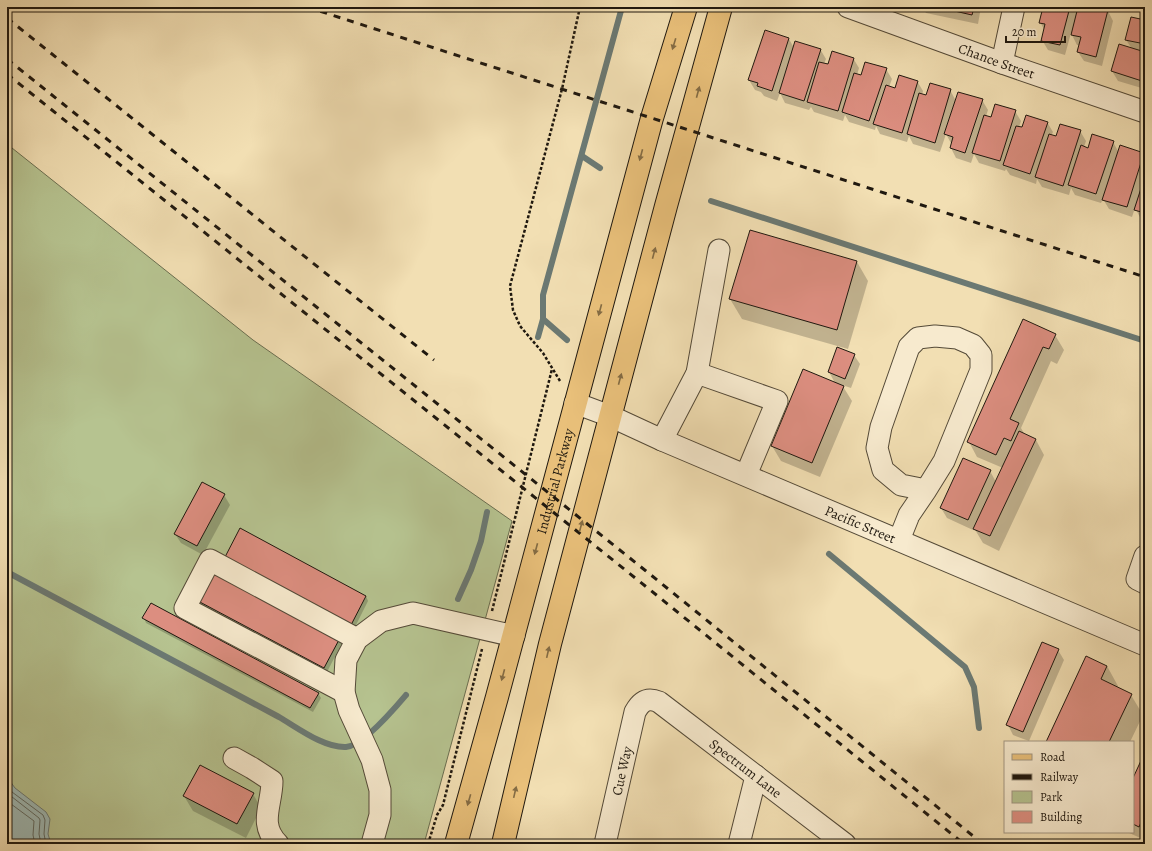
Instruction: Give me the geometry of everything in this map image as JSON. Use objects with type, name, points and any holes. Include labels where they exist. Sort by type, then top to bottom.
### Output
[{"type":"main road","name":"Industrial Parkway","points":[[456,844],[514,636],[652,118],[686,7]]},
{"type":"main road","points":[[503,844],[550,644],[666,206],[721,7]]},
{"type":"street","name":"Chance Street","points":[[848,7],[1002,63],[1145,112]]},
{"type":"street","points":[[1002,63],[1014,7]]},
{"type":"street","points":[[662,440],[697,373],[719,250]]},
{"type":"street","points":[[899,540],[909,515],[926,490],[944,461],[981,370],[981,355],[973,345],[957,338],[936,336],[918,338],[909,347],[881,427],[878,448],[883,470],[901,485],[926,490]]},
{"type":"street","points":[[697,373],[777,401],[746,475]]},
{"type":"street","name":"Pacific Street","points":[[575,403],[610,416],[662,440],[1145,645]]},
{"type":"street","points":[[1145,556],[1137,579],[1145,583]]},
{"type":"street","points":[[347,701],[185,608],[210,560],[357,639]]},
{"type":"street","points":[[372,844],[380,815],[380,790],[372,760],[347,701],[346,660],[357,639],[381,621],[413,613],[514,636]]},
{"type":"street","name":"Spectrum Lane","points":[[644,701],[652,699],[659,702],[845,844]]},
{"type":"street","name":"Cue Way","points":[[604,844],[635,712],[638,705],[644,701]]},
{"type":"street","points":[[234,758],[272,781],[267,821],[269,833],[278,844]]},
{"type":"street","points":[[738,844],[756,776]]},
{"type":"path","points":[[575,403],[543,353],[520,326],[513,310],[510,286],[560,97],[580,7]]},
{"type":"path","points":[[428,844],[437,815],[443,805],[552,369]]},
{"type":"green space","points":[[7,144],[253,340],[512,521],[424,844],[7,844]]},
{"type":"water","points":[[7,777],[15,788],[46,812],[50,819],[48,834],[51,844],[7,844]]},
{"type":"building","points":[[937,7],[974,7],[972,15]]},
{"type":"building","points":[[1043,7],[1070,7],[1060,45],[1041,41],[1045,24],[1039,23]]},
{"type":"building","points":[[1078,7],[1097,7],[1108,10],[1096,57],[1077,52],[1081,37],[1071,35]]},
{"type":"building","points":[[1131,17],[1145,20],[1145,44],[1125,40]]},
{"type":"building","points":[[765,30],[789,38],[772,91],[757,86],[758,83],[748,80]]},
{"type":"building","points":[[795,41],[821,49],[804,101],[779,93]]},
{"type":"building","points":[[1119,44],[1145,52],[1145,82],[1111,71]]},
{"type":"building","points":[[832,51],[854,58],[838,111],[807,102],[819,62],[828,64]]},
{"type":"building","points":[[865,62],[887,68],[869,121],[842,112],[854,73],[861,75]]},
{"type":"building","points":[[899,75],[918,81],[902,133],[873,124],[886,85],[895,88]]},
{"type":"building","points":[[930,83],[951,89],[935,143],[907,134],[919,93],[926,95]]},
{"type":"building","points":[[958,92],[983,99],[965,153],[950,148],[953,137],[944,134]]},
{"type":"building","points":[[995,104],[1016,110],[1000,161],[972,153],[984,115],[991,117]]},
{"type":"building","points":[[1026,115],[1048,122],[1030,174],[1003,165],[1016,126],[1022,127]]},
{"type":"building","points":[[1060,124],[1081,130],[1063,186],[1035,177],[1049,134],[1056,136]]},
{"type":"building","points":[[1092,134],[1114,141],[1096,194],[1068,185],[1081,145],[1088,148]]},
{"type":"building","points":[[1120,145],[1144,153],[1127,207],[1102,200]]},
{"type":"building","points":[[1145,176],[1145,213],[1134,210]]},
{"type":"building","points":[[750,230],[857,261],[837,330],[729,299]]},
{"type":"building","points":[[1023,319],[1056,334],[1049,349],[1043,347],[1010,419],[1019,423],[1011,441],[1004,438],[996,455],[967,442]]},
{"type":"building","points":[[837,347],[855,354],[845,379],[828,372]]},
{"type":"building","points":[[803,369],[844,386],[812,463],[771,446]]},
{"type":"building","points":[[1019,431],[1036,439],[990,536],[973,529]]},
{"type":"building","points":[[963,458],[991,470],[968,520],[940,508]]},
{"type":"building","points":[[202,482],[225,494],[197,546],[174,534]]},
{"type":"building","points":[[240,528],[366,596],[350,627],[224,559]]},
{"type":"building","points":[[214,571],[340,638],[324,668],[198,601]]},
{"type":"building","points":[[151,603],[319,693],[310,708],[142,618]]},
{"type":"building","points":[[1042,642],[1059,649],[1023,732],[1006,725]]},
{"type":"building","points":[[1086,656],[1107,666],[1101,679],[1132,694],[1109,741],[1046,741]]},
{"type":"building","points":[[1145,752],[1145,814],[1139,827],[1134,824],[1134,776]]},
{"type":"building","points":[[200,765],[254,793],[237,824],[183,796]]},
{"type":"waterway","points":[[567,340],[543,319],[543,295],[622,7]]},
{"type":"waterway","points":[[582,156],[600,168]]},
{"type":"waterway","points":[[711,201],[1145,341]]},
{"type":"waterway","points":[[538,337],[543,319]]},
{"type":"waterway","points":[[458,599],[471,570],[481,541],[487,512]]},
{"type":"waterway","points":[[829,554],[965,667],[974,687],[979,728]]},
{"type":"waterway","points":[[7,572],[279,717],[320,741],[329,744],[346,747],[361,740],[370,734],[406,695]]},
{"type":"railway","points":[[307,7],[1145,277]]},
{"type":"railway","points":[[7,18],[434,360]]},
{"type":"railway","points":[[7,59],[646,571],[983,844]]},
{"type":"railway","points":[[7,74],[649,589],[964,844]]}]
